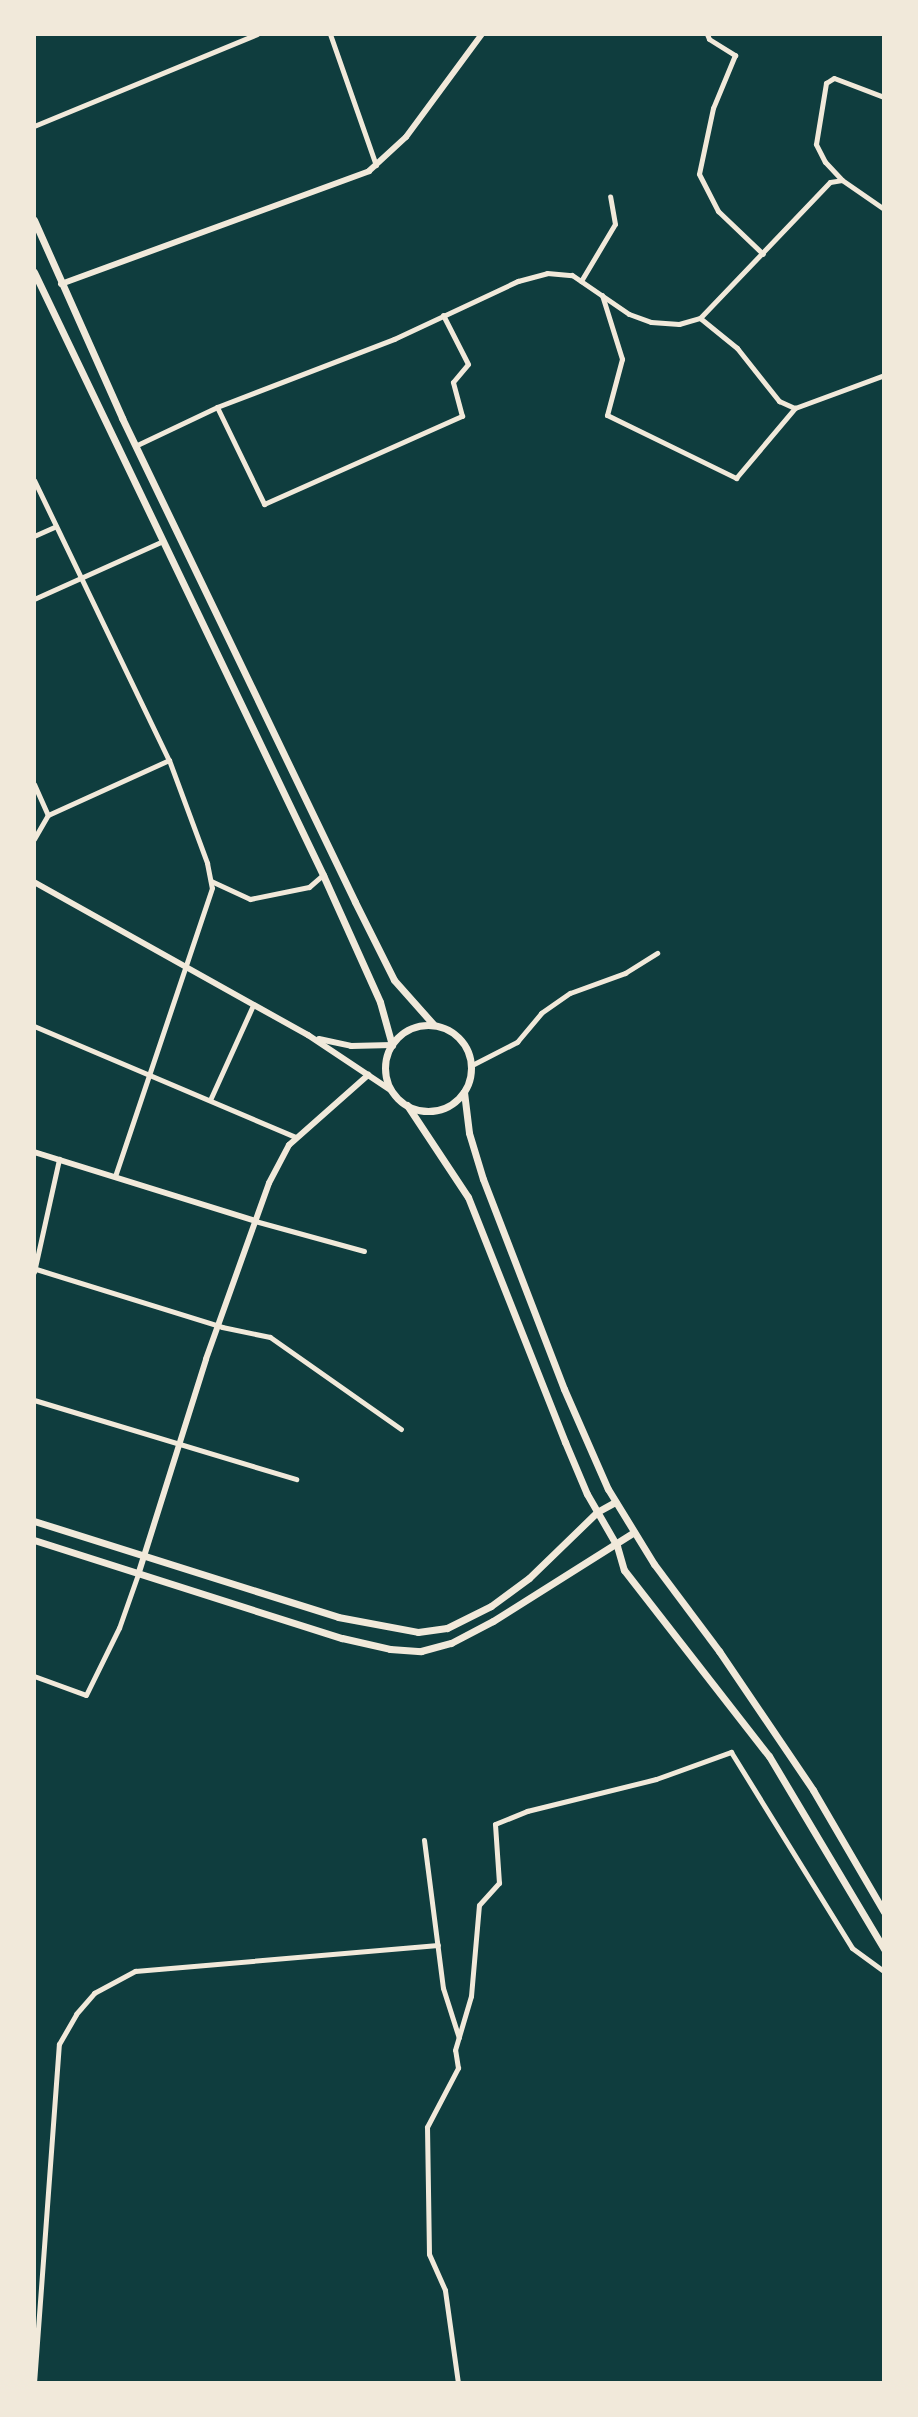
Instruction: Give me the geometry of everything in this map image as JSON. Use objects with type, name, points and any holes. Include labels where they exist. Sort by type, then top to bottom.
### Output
[{"type":"main road","points":[[34,220],[135,446],[394,980],[434,1025],[460,1038],[472,1065],[464,1092],[469,1133],[483,1179],[564,1389],[615,1502],[633,1533],[813,1790],[884,1912]]},
{"type":"main road","points":[[34,272],[323,875],[380,1002],[392,1045]]},
{"type":"main road","points":[[434,1025],[407,1030],[392,1045],[385,1064],[392,1091],[407,1105],[468,1197],[565,1442],[597,1512],[617,1546],[624,1570],[769,1756],[884,1949]]},
{"type":"main road","points":[[407,1105],[427,1111],[440,1109],[464,1092]]},
{"type":"main road","points":[[34,1521],[338,1617],[418,1632],[447,1628],[491,1606],[529,1578],[597,1512],[615,1502]]},
{"type":"main road","points":[[34,1540],[342,1638],[390,1649],[421,1651],[451,1643],[493,1621],[617,1546],[633,1533]]},
{"type":"street","points":[[34,126],[257,34]]},
{"type":"street","points":[[330,34],[377,166]]},
{"type":"street","points":[[61,284],[295,201],[377,166],[406,137],[482,34]]},
{"type":"street","points":[[707,34],[709,39],[735,55],[713,108],[699,174],[718,211],[763,254]]},
{"type":"street","points":[[884,97],[834,78],[826,83],[816,144],[825,162],[842,180],[884,209]]},
{"type":"street","points":[[135,446],[217,407],[394,339],[518,281],[547,273],[572,275],[629,314],[651,322],[679,324],[700,318],[826,185],[835,179],[842,180]]},
{"type":"street","points":[[581,281],[615,224],[610,196]]},
{"type":"street","points":[[34,295],[43,293]]},
{"type":"street","points":[[601,294],[622,359],[607,415],[736,478],[795,408],[884,375]]},
{"type":"street","points":[[217,407],[264,504],[462,416],[453,382],[468,364],[443,315]]},
{"type":"street","points":[[700,318],[737,348],[779,401],[795,408]]},
{"type":"street","points":[[34,480],[169,760],[212,888],[194,933],[186,967],[115,1176]]},
{"type":"street","points":[[34,536],[56,526]]},
{"type":"street","points":[[34,599],[161,542]]},
{"type":"street","points":[[34,839],[48,815],[169,760]]},
{"type":"street","points":[[34,784],[48,815]]},
{"type":"street","points":[[211,880],[250,899],[309,887],[323,875]]},
{"type":"street","points":[[34,882],[308,1035],[392,1091]]},
{"type":"street","points":[[472,1065],[517,1042],[541,1013],[570,993],[625,973],[657,953]]},
{"type":"street","points":[[210,1100],[253,1005]]},
{"type":"street","points":[[34,1026],[296,1137]]},
{"type":"street","points":[[308,1035],[334,1045],[392,1045]]},
{"type":"street","points":[[34,1676],[86,1695],[119,1628],[218,1325],[269,1183],[296,1137],[368,1075]]},
{"type":"street","points":[[34,1152],[255,1221],[364,1251]]},
{"type":"street","points":[[59,1159],[35,1271],[218,1325],[270,1337],[401,1429]]},
{"type":"street","points":[[34,1400],[296,1479]]},
{"type":"street","points":[[458,2383],[445,2290],[429,2254],[427,2127],[458,2068],[455,2050],[471,1996],[479,1905],[499,1883],[495,1824],[527,1811],[656,1779],[731,1752],[852,1948],[884,1971]]},
{"type":"street","points":[[424,1840],[443,1988],[460,2039]]},
{"type":"street","points":[[34,2383],[59,2044],[76,2014],[94,1993],[135,1971],[438,1945]]}]
